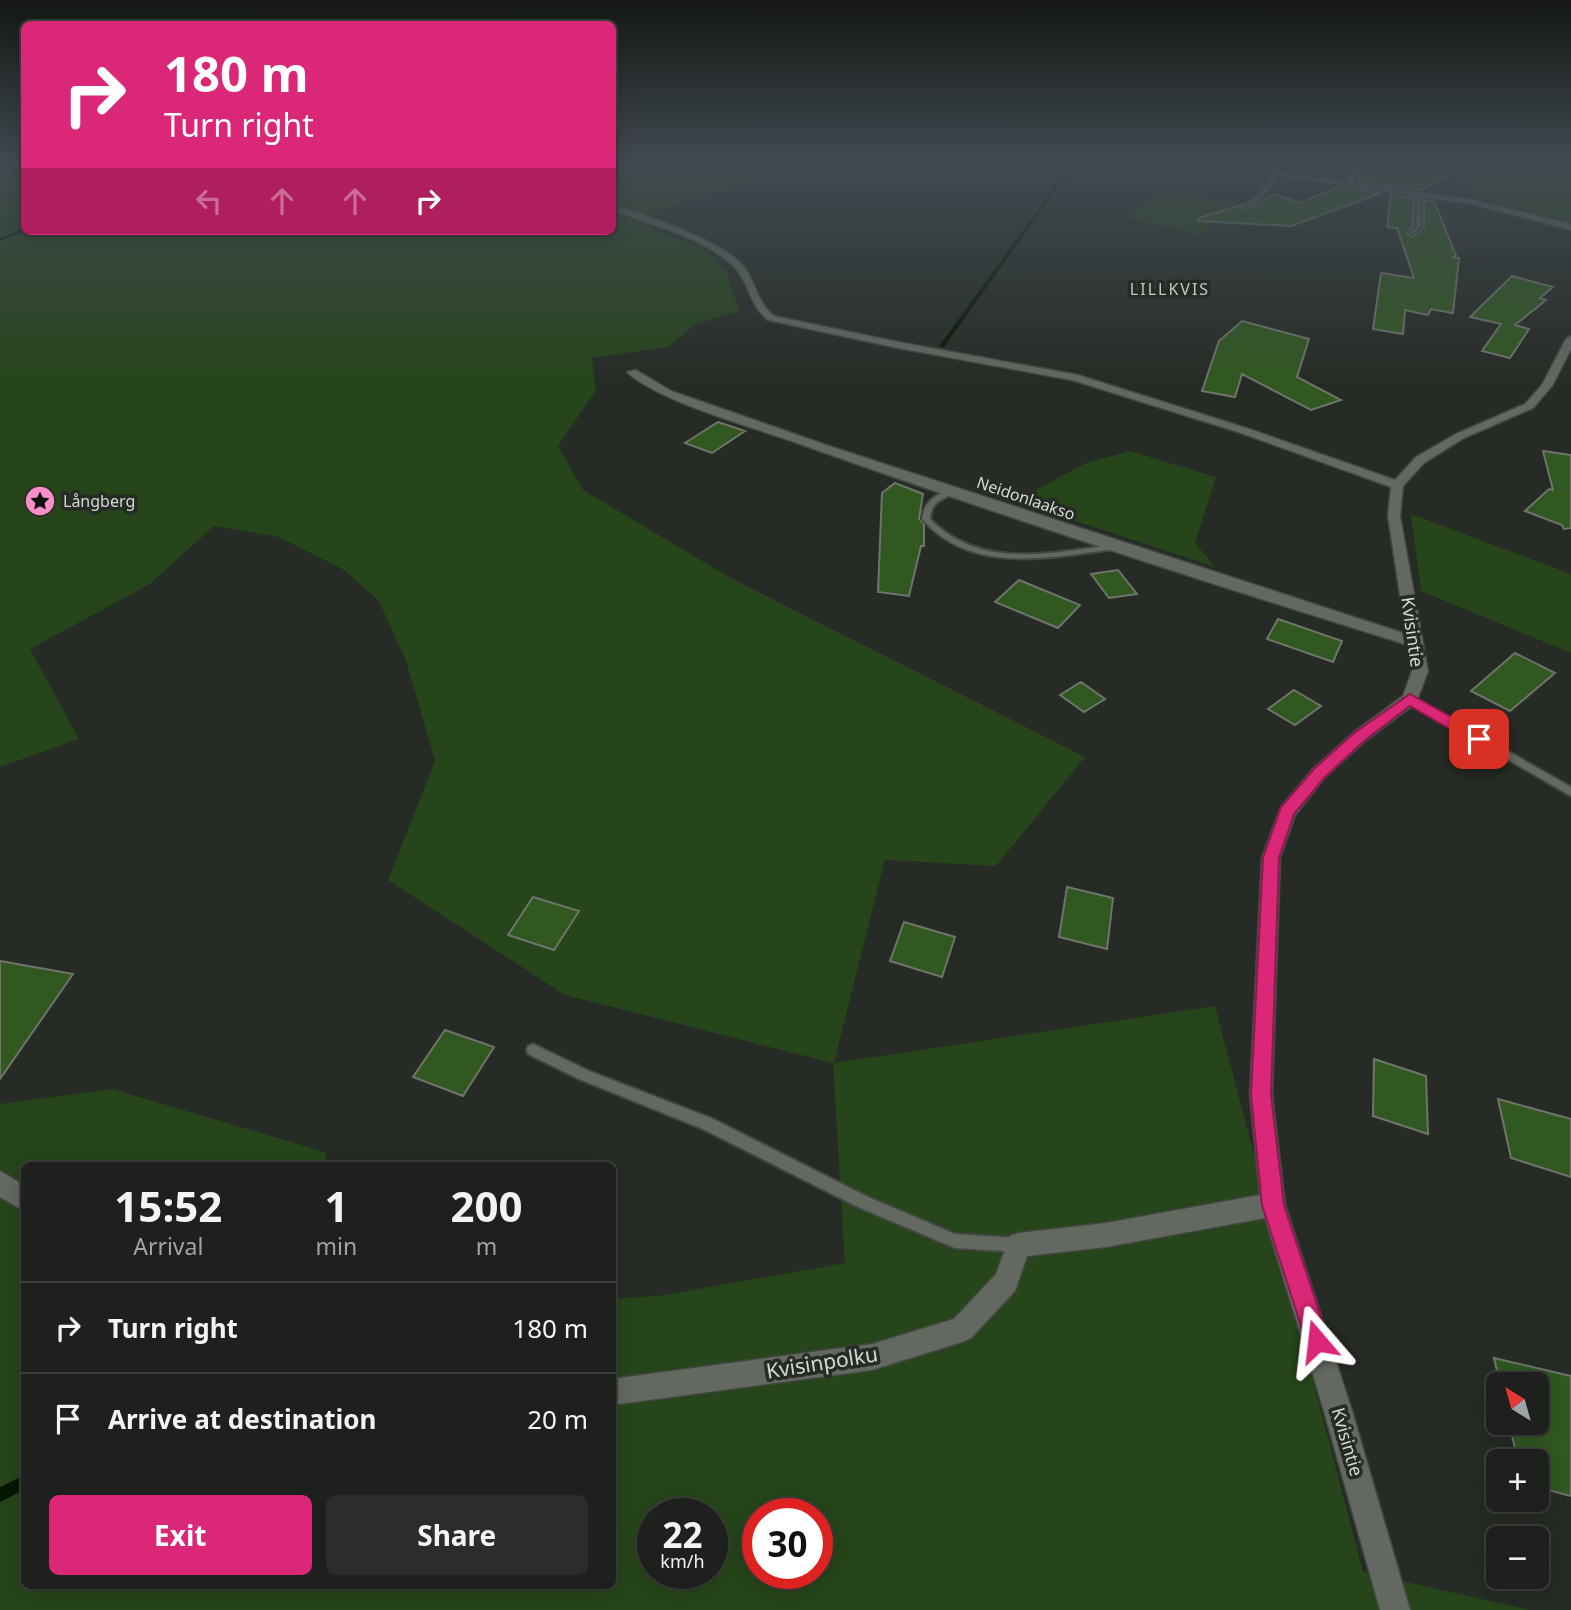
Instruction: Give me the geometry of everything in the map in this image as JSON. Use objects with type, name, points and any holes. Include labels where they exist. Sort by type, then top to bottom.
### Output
[{"type":"street","points":[[684,236],[709,246],[740,266],[762,313],[771,318],[898,345],[1074,377],[1245,430],[1396,485],[1420,460],[1460,436],[1529,406],[1547,386],[1571,339]]},
{"type":"street","name":"Neidonlaakso","points":[[632,372],[677,396],[951,492],[1415,642]]},
{"type":"street","name":"Kvisintie","points":[[1395,1610],[1331,1386],[1273,1205],[1261,1095],[1271,858],[1287,811],[1319,773],[1359,737],[1410,699],[1420,671],[1394,516],[1396,485]]},
{"type":"street","points":[[0,1183],[21,1197]]},
{"type":"street","points":[[1019,1245],[1106,1235],[1273,1205]]},
{"type":"street","name":"Kvisinpolku","points":[[616,1391],[872,1357],[962,1329],[1006,1282],[1019,1245]]},
{"type":"lane","points":[[951,492],[932,500],[927,508],[926,519],[935,529],[976,549],[1020,557],[1117,547]]},
{"type":"lane","points":[[1410,699],[1571,792]]},
{"type":"lane","points":[[533,1050],[584,1075],[708,1125],[863,1202],[955,1241],[1019,1245]]},
{"type":"green space","points":[[0,236],[671,236],[705,250],[726,272],[739,311],[694,325],[668,347],[592,358],[596,390],[558,446],[583,490],[729,577],[1085,757],[996,866],[885,860],[834,1063],[1215,1006],[1363,1572],[1529,1610],[0,1610],[0,1104],[112,1089],[325,1152],[327,1162],[21,1162],[21,1589],[616,1589],[616,1299],[658,1296],[845,1263],[833,1063],[565,995],[388,880],[435,761],[406,661],[379,601],[344,570],[279,537],[214,526],[150,584],[30,649],[79,739],[0,767]]},
{"type":"green space","points":[[1130,451],[1216,477],[1195,543],[1215,567],[1015,501],[1086,463]]},
{"type":"green space","points":[[1411,514],[1571,574],[1571,653],[1421,591]]},
{"type":"building","points":[[1400,236],[1448,236],[1456,255],[1453,257],[1459,258],[1453,313],[1431,309],[1428,315],[1405,310],[1403,334],[1373,329],[1381,273],[1414,278]]},
{"type":"building","points":[[1512,276],[1553,287],[1540,298],[1546,300],[1515,325],[1529,329],[1510,358],[1482,351],[1501,324],[1470,317]]},
{"type":"building","points":[[1242,321],[1309,339],[1297,377],[1341,400],[1311,410],[1242,374],[1235,397],[1202,391],[1219,341]]},
{"type":"building","points":[[718,422],[745,431],[712,453],[685,443]]},
{"type":"building","points":[[1543,451],[1571,455],[1571,528],[1564,529],[1562,525],[1525,511],[1549,489],[1553,490]]},
{"type":"building","points":[[895,483],[923,494],[919,519],[924,524],[924,546],[921,546],[909,596],[878,592],[882,493]]},
{"type":"building","points":[[1118,570],[1137,594],[1109,598],[1091,574]]},
{"type":"building","points":[[1019,580],[1080,605],[1058,628],[995,602]]},
{"type":"building","points":[[1278,619],[1342,641],[1333,662],[1267,639]]},
{"type":"building","points":[[1515,653],[1555,673],[1510,711],[1471,691]]},
{"type":"building","points":[[1081,682],[1105,699],[1084,712],[1060,695]]},
{"type":"building","points":[[1294,690],[1321,706],[1295,725],[1268,709]]},
{"type":"building","points":[[1067,887],[1113,898],[1107,949],[1059,937]]},
{"type":"building","points":[[533,897],[579,911],[554,950],[508,935]]},
{"type":"building","points":[[904,922],[955,937],[942,977],[890,961]]},
{"type":"building","points":[[0,961],[73,974],[0,1079]]},
{"type":"building","points":[[445,1030],[494,1047],[463,1096],[413,1077]]},
{"type":"building","points":[[1374,1059],[1426,1076],[1428,1134],[1373,1116]]},
{"type":"building","points":[[1498,1099],[1571,1119],[1571,1177],[1511,1158]]},
{"type":"building","points":[[1494,1358],[1571,1376],[1571,1496],[1549,1490],[1549,1449],[1515,1449],[1512,1435],[1549,1435],[1549,1372],[1497,1372]]},
{"type":"waterway","points":[[0,240],[9,236]]},
{"type":"waterway","points":[[942,346],[1021,236]]},
{"type":"waterway","points":[[0,1495],[21,1484]]},
{"type":"place","name":"Långberg","points":[[40,501]]},
{"type":"district","name":"LILLKVIS","points":[[1170,289]]},
{"type":"route","points":[[1317,1341],[1273,1205],[1261,1095],[1271,858],[1287,811],[1319,773],[1359,737],[1410,699],[1479,739]]}]
